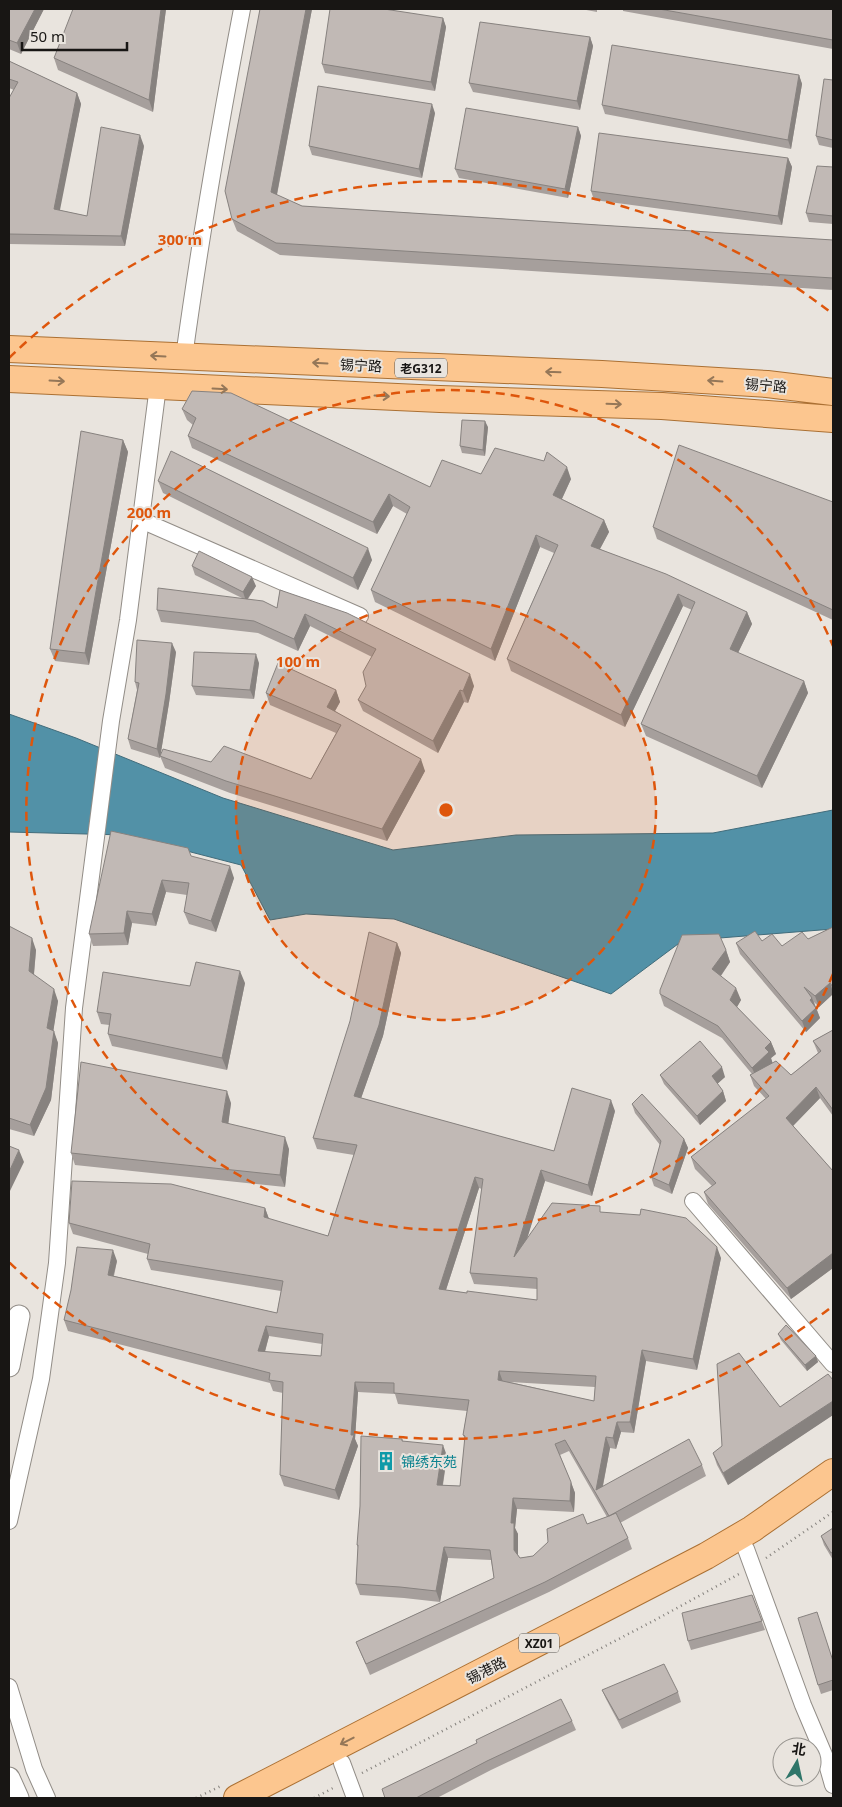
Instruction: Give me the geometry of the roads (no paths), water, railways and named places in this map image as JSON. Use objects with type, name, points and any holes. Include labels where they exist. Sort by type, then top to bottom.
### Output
[{"type":"main road","name":"锡宁路","points":[[9,349],[602,374],[766,384],[833,392]]},
{"type":"main road","name":"锡宁路","points":[[9,379],[430,398],[662,406],[833,419]]},
{"type":"main road","name":"锡港路","points":[[237,1798],[706,1556],[752,1528],[833,1472]]},
{"type":"main road","name":"锡港路","points":[[276,1798],[345,1772],[648,1603],[749,1558],[833,1490]]},
{"type":"street","points":[[184,357],[219,128],[242,9]]},
{"type":"street","points":[[9,1521],[41,1379],[57,1263],[74,1008],[111,721],[128,620],[158,386]]},
{"type":"street","points":[[141,520],[360,616]]},
{"type":"street","points":[[693,1201],[833,1364]]},
{"type":"street","points":[[9,1366],[19,1316]]},
{"type":"street","points":[[749,1558],[803,1705],[825,1757],[833,1784]]},
{"type":"street","points":[[9,1687],[34,1769],[47,1798]]},
{"type":"street","points":[[345,1772],[355,1798]]},
{"type":"street","points":[[9,1778],[18,1798]]},
{"type":"water","points":[[9,714],[76,738],[223,798],[393,850],[516,835],[713,833],[833,810],[833,929],[682,941],[611,994],[394,919],[306,914],[270,920],[241,865],[125,835],[9,832]]},
{"type":"place","name":"锦绣东苑","points":[[386,1461]]}]
